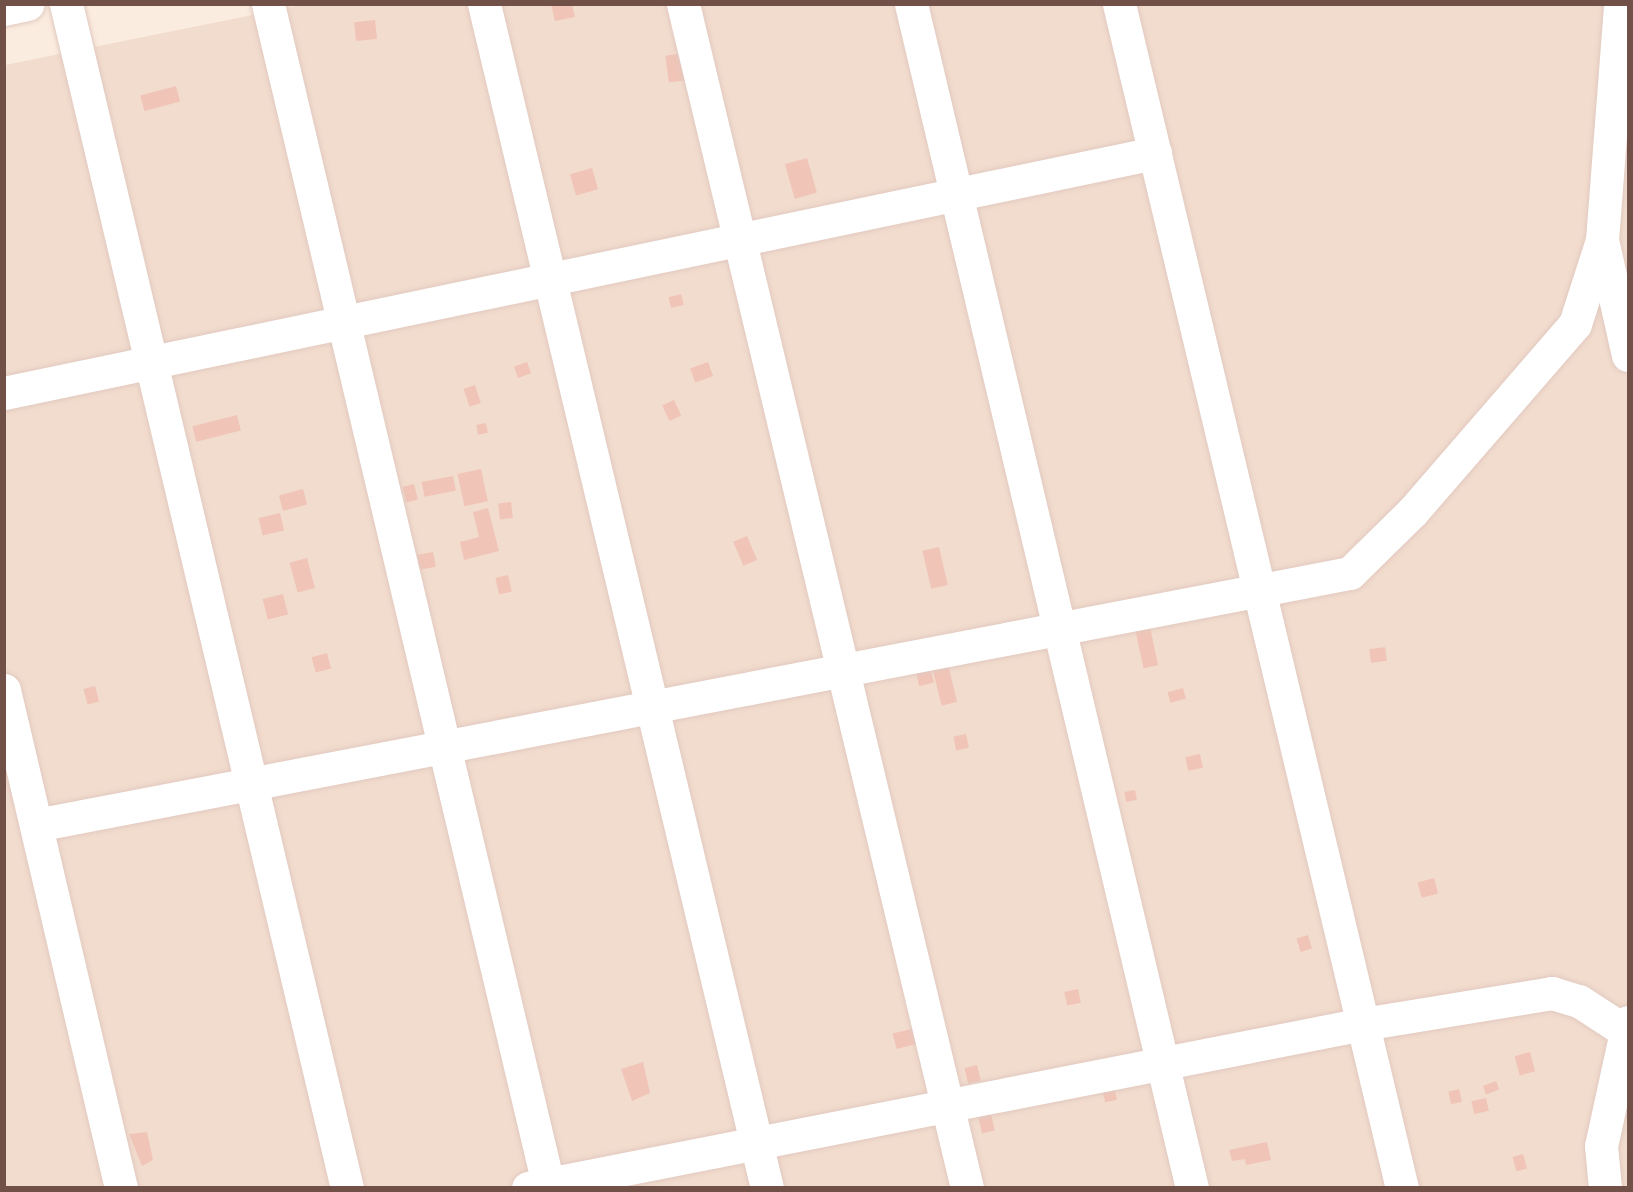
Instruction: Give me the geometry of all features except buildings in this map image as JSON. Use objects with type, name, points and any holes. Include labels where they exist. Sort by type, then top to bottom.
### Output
[{"type":"street","points":[[4,9],[27,4]]},
{"type":"street","points":[[66,4],[254,784],[347,1188]]},
{"type":"street","points":[[268,4],[445,747],[542,1186],[1363,1024],[1552,993],[1579,1000],[1627,1026],[1601,1146],[1605,1188]]},
{"type":"street","points":[[484,4],[767,1188]]},
{"type":"street","points":[[683,4],[967,1188]]},
{"type":"street","points":[[911,4],[1192,1188]]},
{"type":"street","points":[[1119,4],[1402,1188]]},
{"type":"street","points":[[36,825],[1350,573],[1413,511],[1575,324],[1602,240],[1620,4]]},
{"type":"street","points":[[4,393],[1155,153]]},
{"type":"street","points":[[1602,240],[1629,355]]},
{"type":"street","points":[[4,690],[121,1188]]},
{"type":"shaded area","points":[[306,4],[1628,5],[1628,1187],[5,1188],[5,65]]}]
